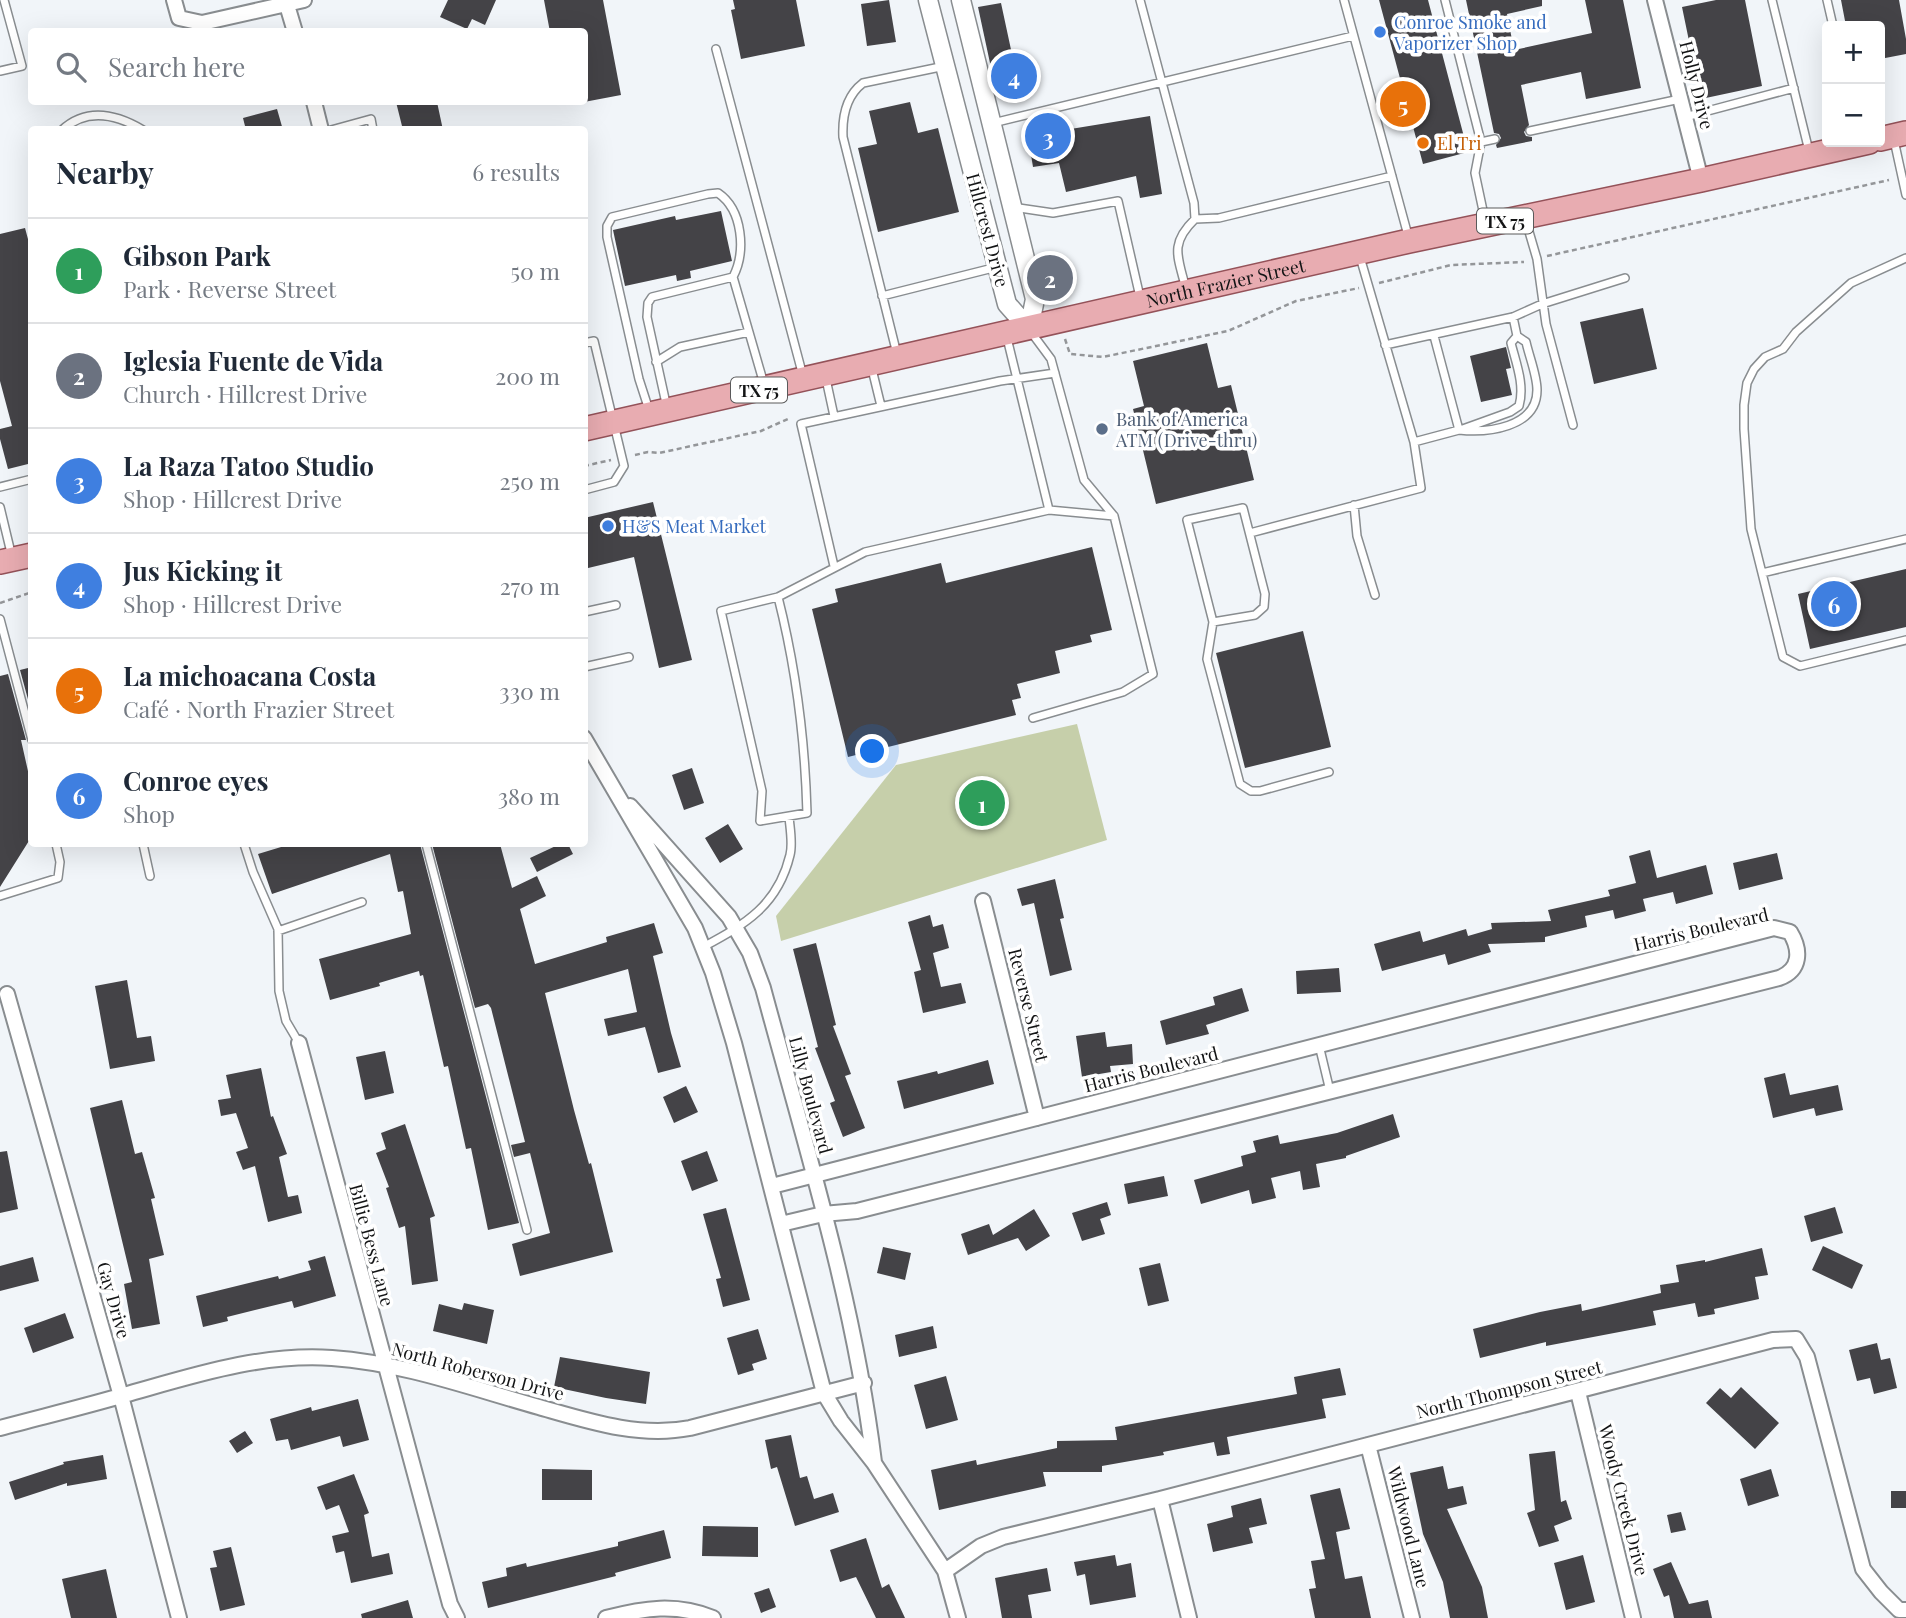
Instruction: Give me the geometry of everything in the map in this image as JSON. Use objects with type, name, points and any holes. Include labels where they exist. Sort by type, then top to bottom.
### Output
[{"type":"main road","name":"North Frazier Street","points":[[588,428],[1409,241],[1844,147]]},
{"type":"street","points":[[174,0],[179,18],[202,23],[304,0]]},
{"type":"street","name":"Hillcrest Drive","points":[[928,0],[1007,304],[1029,329]]},
{"type":"street","name":"Hillcrest Drive","points":[[961,0],[1035,299],[1029,329]]},
{"type":"street","name":"Holly Drive","points":[[1659,1],[1701,180]]},
{"type":"street","points":[[287,5],[294,28]]},
{"type":"street","points":[[315,105],[320,126]]},
{"type":"street","name":"Lilly Boulevard","points":[[588,745],[695,928],[713,974],[772,1186],[824,1393],[945,1571],[958,1618]]},
{"type":"street","name":"Lilly Boulevard","points":[[610,783],[729,917],[750,953],[763,988],[850,1318],[864,1383],[874,1463]]},
{"type":"street","name":"Reverse Street","points":[[983,901],[1037,1118]]},
{"type":"street","name":"Harris Boulevard","points":[[772,1186],[1774,928],[1790,932],[1798,944],[1798,962],[1788,974],[1779,978],[857,1211],[823,1214],[782,1224]]},
{"type":"street","name":"Gay Drive","points":[[7,994],[121,1396],[179,1618]]},
{"type":"street","name":"Billie Bess Lane","points":[[299,1043],[384,1364],[450,1604],[457,1618]]},
{"type":"street","name":"North Thompson Street","points":[[945,1571],[981,1546],[1003,1537],[1773,1340],[1796,1339],[1807,1357],[1863,1569],[1900,1613]]},
{"type":"street","name":"North Roberson Drive","points":[[0,1428],[204,1371],[285,1358],[331,1358],[384,1364],[577,1418],[646,1432],[668,1433],[864,1383]]},
{"type":"street","name":"Woody Creek Drive","points":[[1578,1392],[1633,1618]]},
{"type":"street","name":"Wildwood Lane","points":[[1368,1445],[1412,1618]]},
{"type":"street","points":[[1160,1499],[1189,1618]]},
{"type":"street","points":[[606,1618],[642,1608],[673,1607],[713,1618]]},
{"type":"lane","points":[[0,71],[22,65],[4,0]]},
{"type":"lane","points":[[1140,0],[1194,203],[1195,219]]},
{"type":"lane","points":[[1344,0],[1409,241]]},
{"type":"lane","points":[[1445,0],[1482,142],[1475,173],[1486,225]]},
{"type":"lane","points":[[1772,0],[1810,155]]},
{"type":"lane","points":[[1827,0],[1832,21]]},
{"type":"lane","points":[[991,123],[1353,36]]},
{"type":"lane","points":[[716,49],[814,377],[834,416]]},
{"type":"lane","points":[[898,359],[843,136],[842,119],[854,90],[863,83],[945,66]]},
{"type":"lane","points":[[1685,117],[1794,88]]},
{"type":"lane","points":[[1530,131],[1680,99]]},
{"type":"lane","points":[[68,126],[82,117],[98,114],[122,118],[136,126]]},
{"type":"lane","points":[[345,126],[370,119],[372,126]]},
{"type":"lane","points":[[1482,142],[1495,139]]},
{"type":"lane","points":[[1884,147],[1902,177],[1906,195]]},
{"type":"lane","points":[[1187,293],[1177,256],[1178,242],[1183,230],[1195,219],[1219,218],[1391,176]]},
{"type":"lane","points":[[659,412],[639,379],[607,237],[607,226],[612,217],[708,194],[718,194],[731,205],[740,234],[740,263],[733,277],[765,388]]},
{"type":"lane","points":[[1012,207],[1053,213],[1118,201],[1141,303]]},
{"type":"lane","points":[[1525,217],[1536,259],[1542,304],[1573,425]]},
{"type":"lane","points":[[1250,533],[1421,488],[1414,442],[1359,253]]},
{"type":"lane","points":[[1906,258],[1851,284],[1796,332],[1783,349],[1765,357],[1754,369],[1747,383],[1744,405],[1751,529],[1783,657],[1800,666],[1906,640]]},
{"type":"lane","points":[[882,296],[998,267]]},
{"type":"lane","points":[[659,412],[656,362],[647,317],[648,303],[652,297],[733,277]]},
{"type":"lane","points":[[1385,345],[1513,317],[1542,304],[1625,278]]},
{"type":"lane","points":[[1459,430],[1481,432],[1511,425],[1525,417],[1534,404],[1537,389],[1526,342],[1517,335],[1513,317]]},
{"type":"lane","points":[[1029,329],[1051,359],[1084,480],[1114,516],[1153,674],[1123,692],[1033,718]]},
{"type":"lane","points":[[656,362],[680,347],[749,332]]},
{"type":"lane","points":[[1006,334],[1049,510]]},
{"type":"lane","points":[[1414,442],[1459,430],[1510,412],[1519,406],[1522,396],[1511,343],[1517,335]]},
{"type":"lane","points":[[1434,336],[1459,430]]},
{"type":"lane","points":[[588,342],[594,341],[624,466],[614,482],[588,489]]},
{"type":"lane","points":[[871,365],[881,406]]},
{"type":"lane","points":[[834,566],[800,424],[1055,373]]},
{"type":"lane","points":[[0,487],[28,480]]},
{"type":"lane","points":[[1354,505],[1357,536],[1375,595]]},
{"type":"lane","points":[[0,507],[15,559]]},
{"type":"lane","points":[[1213,622],[1255,615],[1264,607],[1265,594],[1243,508],[1188,520],[1213,622],[1207,659],[1240,784],[1251,791],[1260,791],[1329,772]]},
{"type":"lane","points":[[778,597],[789,643],[805,750],[807,813],[760,821],[762,791],[722,611],[778,597],[865,552],[1049,510],[1114,516]]},
{"type":"lane","points":[[1762,573],[1906,539]]},
{"type":"lane","points":[[588,611],[616,605]]},
{"type":"lane","points":[[0,621],[28,725]]},
{"type":"lane","points":[[588,666],[629,657]]},
{"type":"lane","points":[[703,947],[736,930],[775,895],[791,853],[789,817]]},
{"type":"lane","points":[[0,897],[58,878],[60,862],[57,847]]},
{"type":"lane","points":[[144,847],[150,876]]},
{"type":"lane","points":[[245,847],[278,932],[279,991],[286,1021],[299,1043]]},
{"type":"lane","points":[[427,847],[527,1230]]},
{"type":"lane","points":[[278,932],[362,902]]},
{"type":"lane","points":[[1319,1045],[1330,1091]]},
{"type":"path","points":[[1059,322],[1070,354],[1103,357],[1228,331],[1296,301],[1451,265],[1509,264],[1536,259],[1902,177]]},
{"type":"path","points":[[0,603],[28,593]]},
{"type":"green space","points":[[1077,724],[1107,840],[781,941],[776,916],[896,765]]},
{"type":"building","points":[[448,0],[496,0],[485,25],[472,19],[468,28],[465,28],[440,17]]},
{"type":"building","points":[[544,0],[603,0],[621,95],[588,101],[588,28],[549,28]]},
{"type":"building","points":[[733,0],[796,0],[805,46],[741,59],[731,10],[735,9]]},
{"type":"building","points":[[889,0],[896,42],[867,46],[861,4]]},
{"type":"building","points":[[1379,0],[1428,0],[1468,152],[1423,164]]},
{"type":"building","points":[[1466,0],[1542,0],[1542,6],[1507,14],[1514,50],[1592,33],[1585,0],[1623,0],[1641,88],[1586,99],[1581,72],[1521,85],[1529,125],[1524,132],[1526,136],[1532,137],[1532,141],[1497,148],[1501,138],[1494,133]]},
{"type":"building","points":[[1716,0],[1745,0],[1762,86],[1701,99],[1682,7]]},
{"type":"building","points":[[1841,0],[1899,0],[1906,54],[1885,58],[1885,21],[1845,21]]},
{"type":"building","points":[[1001,3],[1019,87],[996,91],[978,7]]},
{"type":"building","points":[[910,102],[918,133],[938,128],[959,212],[878,232],[858,148],[877,144],[869,111]]},
{"type":"building","points":[[397,105],[438,105],[442,126],[402,126]]},
{"type":"building","points":[[277,109],[282,126],[245,126],[243,118]]},
{"type":"building","points":[[1150,116],[1162,194],[1140,198],[1136,176],[1066,192],[1059,163],[1033,167],[1028,136]]},
{"type":"building","points":[[721,211],[732,261],[690,271],[691,278],[677,281],[676,275],[625,286],[613,230],[675,216],[676,220]]},
{"type":"building","points":[[25,228],[28,239],[28,464],[8,469],[0,439],[0,429],[12,426],[0,381],[0,234]]},
{"type":"building","points":[[1643,308],[1657,369],[1594,384],[1580,322]]},
{"type":"building","points":[[1207,343],[1218,388],[1231,385],[1254,480],[1156,504],[1133,409],[1144,406],[1133,361]]},
{"type":"building","points":[[1506,347],[1511,368],[1506,369],[1512,395],[1481,402],[1470,356]]},
{"type":"building","points":[[653,502],[692,660],[659,668],[634,557],[588,568],[588,517]]},
{"type":"building","points":[[1092,547],[1112,630],[1090,635],[1092,642],[1055,651],[1060,673],[1017,684],[1021,698],[1012,700],[1016,715],[848,757],[812,609],[838,602],[835,589],[941,563],[946,583]]},
{"type":"building","points":[[1906,569],[1906,627],[1810,649],[1798,594]]},
{"type":"building","points":[[1303,631],[1331,747],[1245,768],[1216,653]]},
{"type":"building","points":[[28,668],[28,699],[20,670]]},
{"type":"building","points":[[8,674],[26,740],[21,740],[28,771],[28,842],[0,887],[0,676]]},
{"type":"building","points":[[692,768],[704,803],[684,810],[672,775]]},
{"type":"building","points":[[728,824],[743,849],[720,863],[705,838]]},
{"type":"building","points":[[281,847],[421,847],[519,1223],[488,1230],[471,1148],[466,1149],[448,1066],[444,1067],[423,975],[420,976],[419,971],[379,983],[380,986],[330,1000],[319,959],[411,934],[403,891],[398,892],[390,854],[272,894],[258,854]]},
{"type":"building","points":[[433,847],[501,847],[512,888],[537,876],[546,896],[520,909],[535,964],[607,942],[606,937],[654,923],[663,953],[653,956],[681,1067],[658,1073],[645,1027],[608,1036],[604,1019],[637,1012],[628,969],[545,993],[613,1252],[520,1276],[512,1244],[550,1233],[530,1153],[514,1157],[511,1145],[525,1142],[491,1008],[488,1004],[475,1008]]},
{"type":"building","points":[[554,847],[570,847],[573,854],[537,872],[530,858]]},
{"type":"building","points":[[1650,850],[1657,878],[1706,865],[1713,894],[1676,904],[1673,892],[1643,899],[1646,911],[1615,919],[1613,910],[1585,916],[1587,927],[1545,937],[1545,942],[1488,944],[1491,952],[1448,965],[1445,954],[1382,971],[1374,944],[1420,931],[1423,942],[1466,929],[1468,936],[1492,929],[1491,923],[1551,921],[1548,910],[1610,896],[1608,890],[1636,883],[1629,856]]},
{"type":"building","points":[[1777,853],[1783,879],[1739,890],[1733,863]]},
{"type":"building","points":[[1055,879],[1064,918],[1060,919],[1072,970],[1050,976],[1034,903],[1022,906],[1017,889]]},
{"type":"building","points":[[930,915],[933,927],[943,924],[949,948],[933,953],[941,987],[961,983],[966,1003],[923,1013],[914,972],[921,970],[908,922]]},
{"type":"building","points":[[816,943],[836,1025],[833,1026],[851,1074],[845,1076],[865,1128],[843,1137],[830,1103],[835,1101],[815,1048],[818,1047],[793,949]]},
{"type":"building","points":[[1339,968],[1341,992],[1297,994],[1296,971]]},
{"type":"building","points":[[127,980],[137,1038],[151,1036],[155,1061],[110,1069],[95,986]]},
{"type":"building","points":[[1242,988],[1249,1011],[1206,1025],[1209,1034],[1166,1045],[1160,1021],[1215,1005],[1213,997]]},
{"type":"building","points":[[1105,1032],[1107,1047],[1132,1044],[1133,1064],[1110,1066],[1111,1072],[1082,1077],[1076,1036]]},
{"type":"building","points":[[385,1051],[394,1093],[365,1100],[356,1057]]},
{"type":"building","points":[[988,1060],[994,1084],[904,1109],[897,1081],[937,1071],[938,1074]]},
{"type":"building","points":[[261,1068],[271,1117],[273,1116],[287,1154],[279,1157],[288,1197],[298,1195],[302,1213],[268,1222],[255,1166],[243,1170],[236,1152],[248,1148],[236,1113],[221,1116],[218,1100],[231,1098],[226,1075]]},
{"type":"building","points":[[1785,1073],[1790,1095],[1838,1085],[1843,1110],[1816,1116],[1814,1108],[1773,1118],[1764,1078]]},
{"type":"building","points":[[686,1086],[698,1112],[674,1123],[663,1097]]},
{"type":"building","points":[[122,1100],[135,1154],[142,1152],[155,1198],[151,1199],[164,1255],[149,1259],[160,1324],[132,1329],[124,1284],[132,1282],[90,1108]]},
{"type":"building","points":[[1393,1114],[1400,1137],[1346,1158],[1316,1164],[1320,1187],[1303,1190],[1300,1171],[1271,1178],[1276,1198],[1252,1204],[1249,1190],[1201,1204],[1194,1180],[1243,1166],[1241,1156],[1256,1152],[1253,1141],[1278,1135],[1280,1144],[1337,1133]]},
{"type":"building","points":[[405,1124],[435,1216],[430,1218],[438,1281],[412,1285],[405,1226],[399,1228],[386,1188],[389,1187],[376,1153],[386,1149],[381,1133]]},
{"type":"building","points":[[7,1151],[18,1209],[0,1213],[0,1152]]},
{"type":"building","points":[[707,1151],[718,1181],[692,1191],[681,1161]]},
{"type":"building","points":[[1164,1176],[1168,1196],[1128,1204],[1124,1184]]},
{"type":"building","points":[[1107,1202],[1111,1215],[1100,1219],[1105,1234],[1082,1241],[1072,1213]]},
{"type":"building","points":[[1835,1207],[1843,1233],[1811,1242],[1804,1216]]},
{"type":"building","points":[[726,1208],[750,1300],[723,1307],[716,1279],[721,1278],[703,1214]]},
{"type":"building","points":[[1034,1209],[1050,1236],[1026,1251],[1018,1238],[968,1255],[961,1234],[989,1224],[993,1235]]},
{"type":"building","points":[[1823,1246],[1863,1265],[1852,1289],[1812,1270]]},
{"type":"building","points":[[883,1247],[911,1253],[905,1280],[877,1273]]},
{"type":"building","points":[[1762,1248],[1768,1275],[1755,1277],[1759,1299],[1714,1309],[1715,1314],[1698,1317],[1695,1303],[1653,1311],[1656,1325],[1546,1346],[1546,1342],[1480,1358],[1473,1329],[1581,1304],[1582,1311],[1661,1293],[1660,1285],[1679,1282],[1676,1265],[1705,1262]]},
{"type":"building","points":[[325,1256],[336,1296],[294,1308],[292,1301],[227,1317],[228,1321],[203,1327],[196,1296],[311,1270],[308,1261]]},
{"type":"building","points":[[33,1257],[39,1281],[0,1291],[0,1266]]},
{"type":"building","points":[[1160,1263],[1169,1301],[1148,1306],[1139,1268]]},
{"type":"building","points":[[464,1303],[494,1310],[487,1344],[433,1331],[439,1304],[462,1310]]},
{"type":"building","points":[[65,1313],[74,1338],[33,1353],[24,1328]]},
{"type":"building","points":[[933,1326],[937,1348],[899,1357],[895,1335]]},
{"type":"building","points":[[758,1329],[767,1359],[752,1364],[754,1370],[738,1375],[727,1338]]},
{"type":"building","points":[[1877,1343],[1881,1360],[1890,1358],[1897,1388],[1874,1394],[1870,1378],[1857,1381],[1849,1350]]},
{"type":"building","points":[[560,1357],[650,1372],[646,1404],[554,1387]]},
{"type":"building","points":[[1340,1368],[1346,1395],[1322,1399],[1326,1418],[1227,1437],[1230,1454],[1217,1456],[1214,1442],[1163,1452],[1164,1455],[1102,1466],[1102,1472],[1043,1472],[1046,1486],[939,1510],[931,1470],[976,1460],[977,1465],[1057,1448],[1057,1441],[1117,1440],[1115,1427],[1297,1394],[1294,1377]]},
{"type":"building","points":[[946,1376],[958,1420],[926,1429],[914,1385]]},
{"type":"building","points":[[1741,1387],[1779,1423],[1755,1449],[1706,1403],[1720,1388],[1731,1398]]},
{"type":"building","points":[[358,1399],[369,1440],[343,1447],[340,1436],[291,1450],[288,1439],[276,1441],[270,1419],[311,1407],[312,1411]]},
{"type":"building","points":[[245,1431],[253,1443],[237,1453],[229,1441]]},
{"type":"building","points":[[791,1435],[800,1478],[807,1476],[814,1499],[833,1493],[839,1512],[795,1526],[777,1467],[771,1469],[765,1440]]},
{"type":"building","points":[[1555,1451],[1561,1502],[1566,1500],[1572,1519],[1554,1526],[1559,1541],[1539,1547],[1527,1513],[1535,1510],[1529,1454]]},
{"type":"building","points":[[103,1455],[107,1479],[67,1486],[67,1483],[15,1500],[9,1482],[64,1464],[63,1462]]},
{"type":"building","points":[[1443,1466],[1448,1489],[1463,1486],[1467,1504],[1447,1509],[1482,1587],[1488,1618],[1450,1618],[1443,1582],[1423,1534],[1410,1473]]},
{"type":"building","points":[[542,1469],[592,1470],[592,1500],[542,1500]]},
{"type":"building","points":[[1771,1469],[1779,1496],[1748,1506],[1740,1479]]},
{"type":"building","points":[[354,1474],[369,1513],[364,1515],[372,1557],[389,1553],[393,1574],[351,1583],[344,1551],[336,1553],[332,1536],[349,1532],[339,1505],[326,1510],[317,1487]]},
{"type":"building","points":[[1340,1488],[1350,1529],[1336,1532],[1345,1579],[1362,1576],[1371,1618],[1315,1618],[1309,1589],[1316,1588],[1311,1561],[1325,1559],[1310,1495]]},
{"type":"building","points":[[1891,1491],[1906,1491],[1906,1508],[1891,1508]]},
{"type":"building","points":[[1261,1498],[1267,1524],[1249,1528],[1253,1543],[1213,1552],[1207,1524],[1233,1517],[1231,1506]]},
{"type":"building","points":[[1681,1512],[1686,1530],[1671,1533],[1667,1515]]},
{"type":"building","points":[[703,1526],[758,1527],[758,1557],[702,1556]]},
{"type":"building","points":[[664,1530],[671,1558],[615,1573],[616,1576],[488,1608],[482,1582],[507,1576],[506,1568],[526,1563],[527,1567],[618,1546],[618,1542]]},
{"type":"building","points":[[866,1538],[882,1588],[889,1584],[905,1618],[876,1618],[856,1577],[840,1582],[830,1550]]},
{"type":"building","points":[[231,1547],[245,1605],[220,1611],[210,1568],[217,1567],[213,1551]]},
{"type":"building","points":[[1115,1555],[1117,1566],[1131,1563],[1136,1597],[1090,1605],[1085,1574],[1077,1576],[1074,1562]]},
{"type":"building","points":[[1583,1555],[1595,1602],[1566,1610],[1554,1563]]},
{"type":"building","points":[[1671,1562],[1689,1604],[1708,1600],[1712,1618],[1674,1618],[1669,1595],[1664,1597],[1653,1569]]},
{"type":"building","points":[[1047,1568],[1051,1591],[1028,1595],[1032,1618],[1002,1618],[995,1578]]},
{"type":"building","points":[[106,1569],[117,1618],[71,1618],[62,1579]]},
{"type":"building","points":[[769,1588],[776,1607],[761,1613],[754,1593]]},
{"type":"building","points":[[408,1600],[413,1618],[362,1618],[361,1614]]},
{"type":"place","name":"Conroe Smoke and Vaporizer Shop","points":[[1380,32]]},
{"type":"place","name":"Jus Kicking it","points":[[1014,76]]},
{"type":"place","name":"La michoacana Costa","points":[[1403,104]]},
{"type":"place","name":"La Raza Tatoo Studio","points":[[1048,136]]},
{"type":"place","name":"El Tri","points":[[1423,143]]},
{"type":"place","name":"Iglesia Fuente de Vida","points":[[1050,278]]},
{"type":"place","name":"Bank of America ATM (Drive-thru)","points":[[1102,429]]},
{"type":"place","name":"H&S Meat Market","points":[[608,526]]},
{"type":"place","name":"Conroe eyes","points":[[1834,604]]},
{"type":"place","name":"Gibson Park","points":[[982,803]]}]
